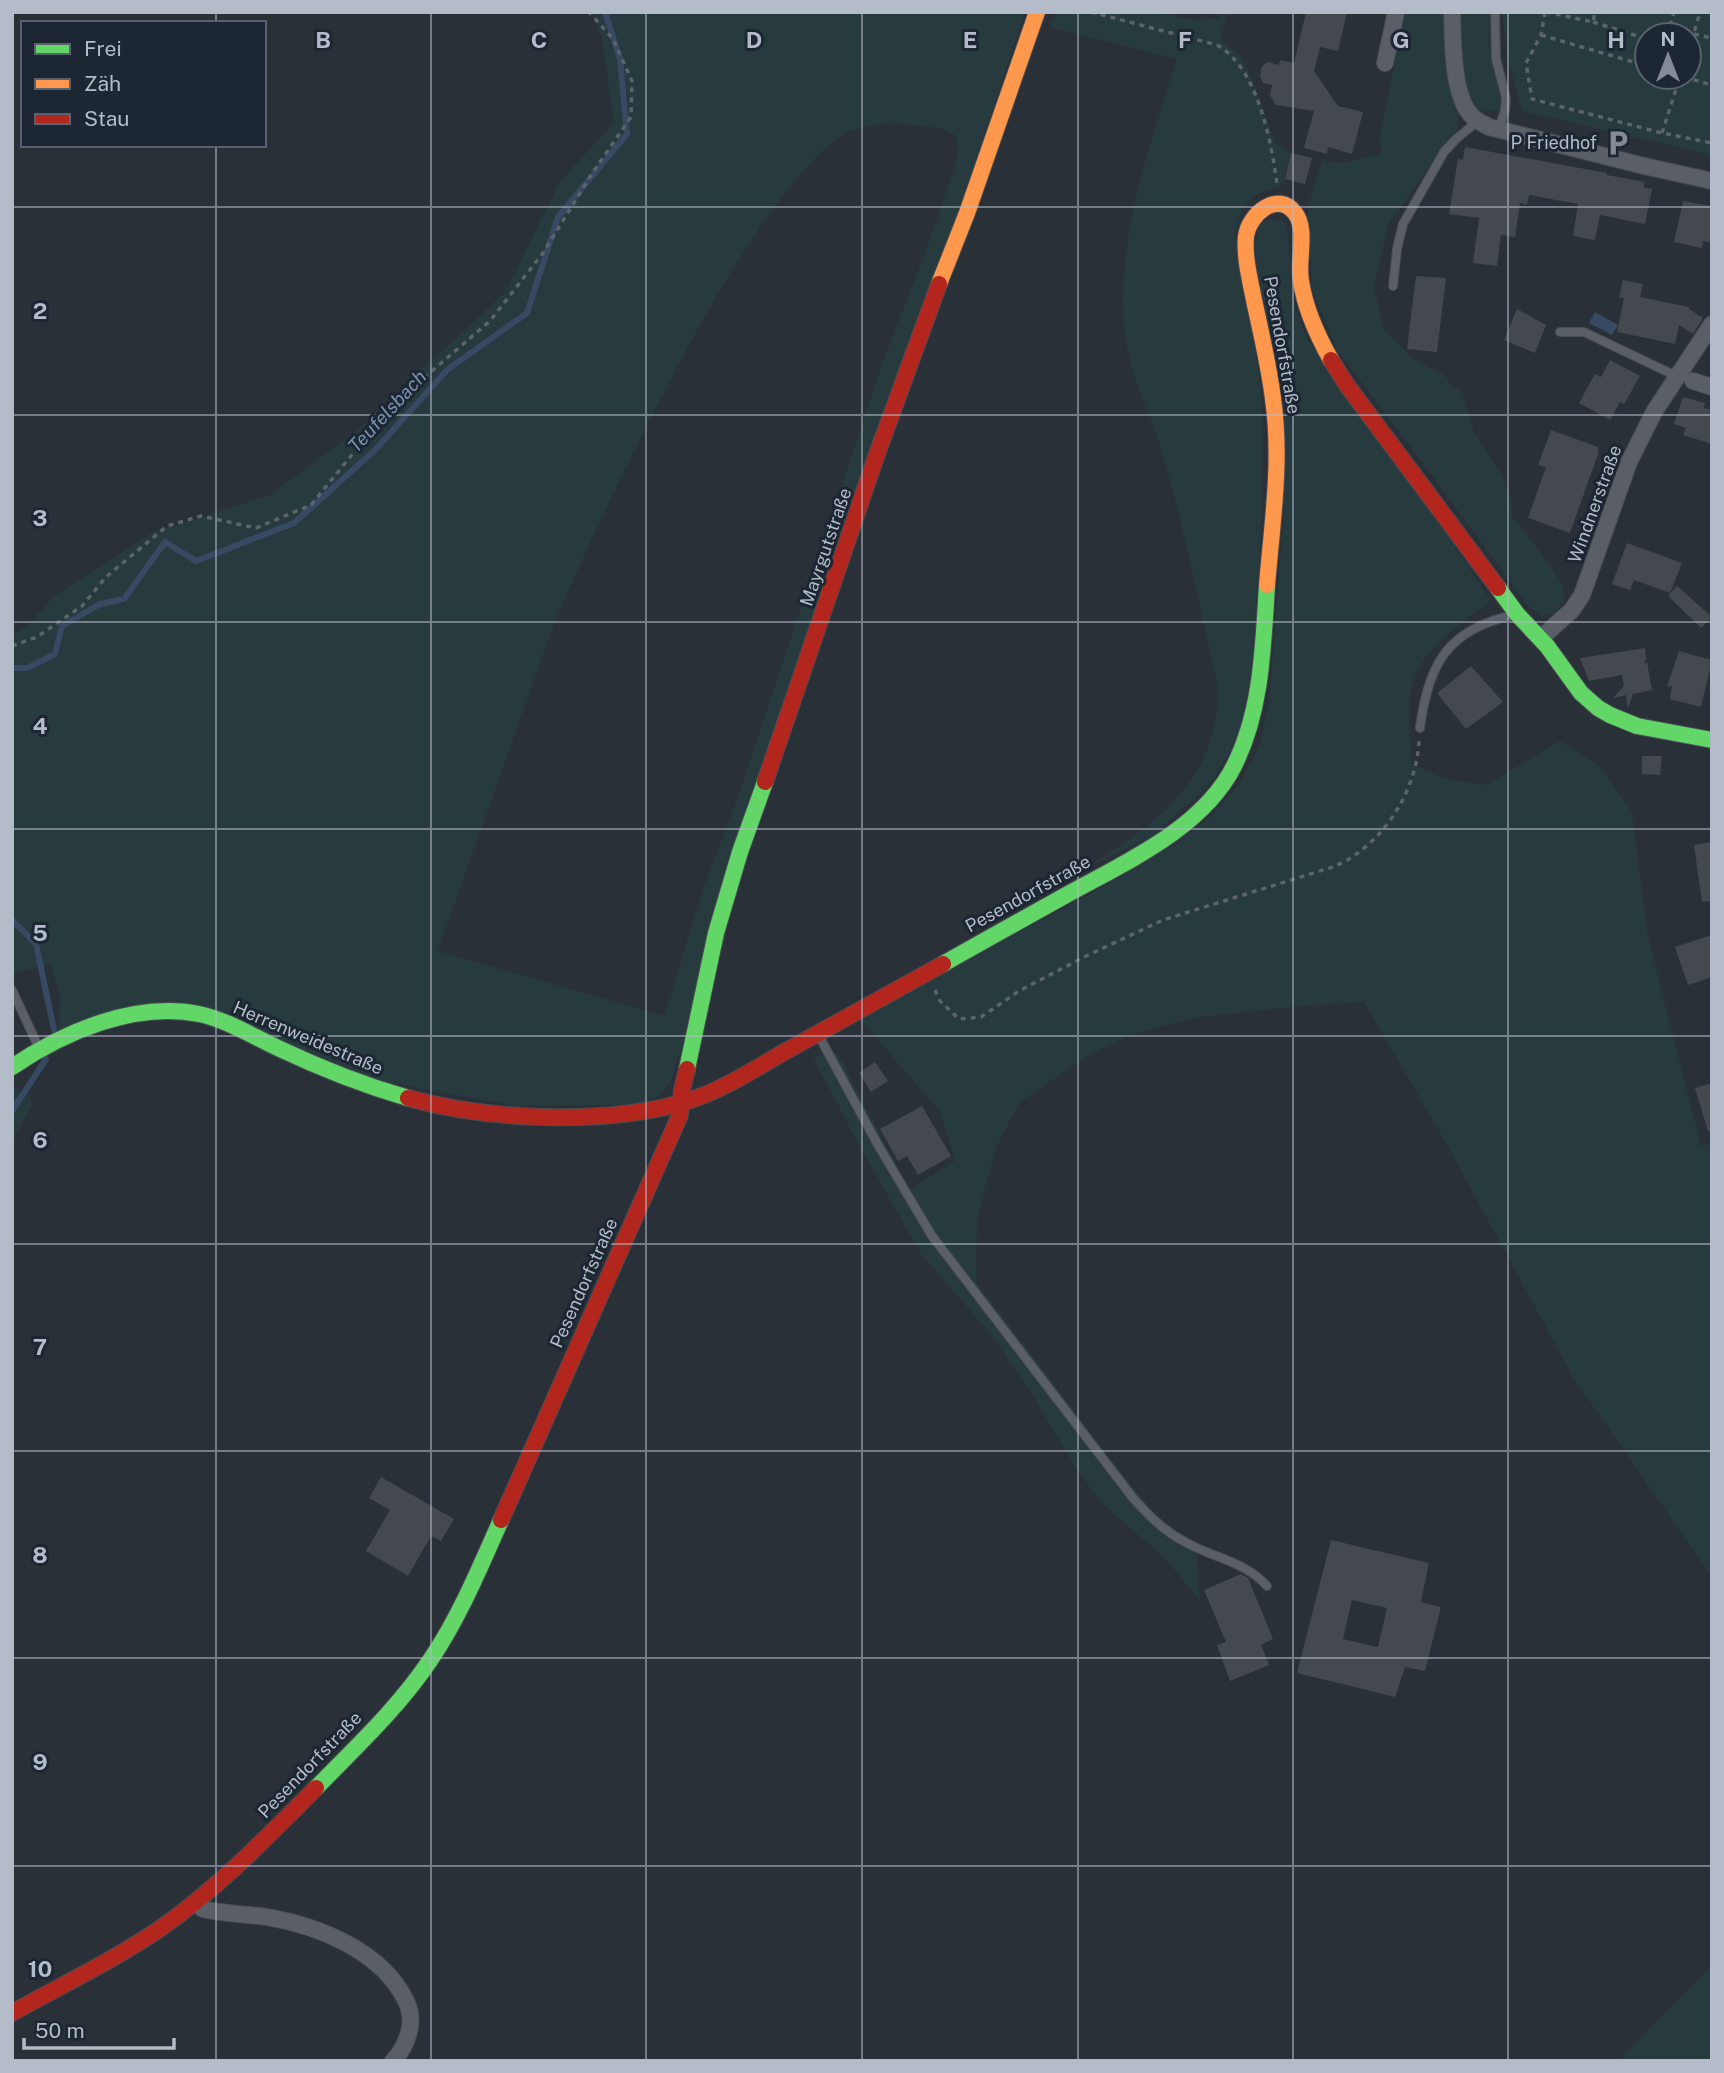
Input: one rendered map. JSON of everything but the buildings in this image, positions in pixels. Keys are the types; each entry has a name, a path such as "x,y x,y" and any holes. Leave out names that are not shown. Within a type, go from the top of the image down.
{"street":[{"name":"Mayrgutstraße","path":"682,1103 683,1083 716,933 740,852 792,708 877,454 971,202 1037,12"},
{"path":"1385,63 1396,12"},
{"path":"1452,12 1459,90 1469,114 1478,121 1499,129 1712,181"},
{"name":"Pesendorfstraße","path":"12,2013 158,1930 195,1902 256,1848 355,1748 422,1672 440,1646 481,1566 676,1126 682,1103 704,1095 817,1034 1151,848 1182,826 1217,793 1232,771 1246,742 1255,713 1261,671 1273,515 1276,428 1246,250 1250,222 1258,210 1280,204 1291,208 1298,216 1299,275 1314,328 1327,353 1346,384 1517,614 1541,638 1587,698 1599,709 1643,727 1712,740"},
{"name":"Windnerstraße","path":"1541,638 1572,610 1582,595 1629,462 1654,412 1712,324"},
{"path":"1693,381 1712,387"},
{"name":"Herrenweidestraße","path":"12,1067 39,1048 116,1020 145,1014 187,1013 222,1022 336,1074 386,1092 437,1103 491,1112 592,1115 635,1112 682,1103"},
{"path":"195,1902 203,1909 266,1917 301,1925 326,1934 368,1958 400,1989 409,2008 408,2037 393,2061"}],"lane":[{"path":"1495,12 1496,59 1506,98 1499,129"},
{"path":"1393,286 1396,248 1416,199 1444,152 1478,121"},
{"path":"1560,332 1584,332 1676,376"},
{"path":"1420,728 1426,690 1432,674 1453,642 1484,624 1517,614"},
{"path":"12,990 39,1048"},
{"path":"817,1034 932,1236 1133,1498 1147,1514 1173,1535 1201,1550 1248,1569 1267,1586"}],"path":[{"path":"12,646 37,637 82,606 106,577 167,526 201,516 256,528 311,505 359,446 425,377 490,321 543,253 631,117 632,81 613,39 589,12"},
{"path":"1091,12 1217,44 1229,51 1248,79 1272,143 1280,204"},
{"path":"1633,35 1546,12 1541,35 1525,64 1532,99 1662,133 1712,143"},
{"path":"1592,22 1595,12"},
{"path":"1541,35 1633,62"},
{"path":"1662,133 1677,91"},
{"path":"927,973 940,1001 959,1018 981,1017 1019,991 1163,920 1336,866 1360,852 1398,810 1411,780 1419,748 1420,728"}],"green space":[{"path":"591,12 1025,12 670,1083 656,1098 632,1105 517,1106 391,1083 340,1066 207,1010 59,1030 60,995 50,964 15,973 12,968 12,636 30,623 54,596 152,533 270,495 359,429 505,292 560,181 614,123 602,39","holes":["894,123 939,128 955,135 958,145 956,163 926,251 884,358 738,797 698,903 665,1016 438,951 564,601 636,447 725,282 780,199 832,143 849,132 874,125"]},
{"path":"1057,12 1151,12 1196,20 1219,18 1227,12 1220,40 1241,56 1276,145 1290,152 1283,185 1256,194 1242,210 1235,233 1259,374 1263,419 1262,524 1251,677 1238,737 1218,772 1201,793 1154,835 1066,878 1095,862 1148,825 1171,804 1191,780 1206,753 1215,723 1218,688 1171,484 1131,365 1125,334 1123,299 1130,229 1146,160 1177,59 1050,27"},
{"path":"1405,12 1490,12 1488,43 1503,111 1462,111 1458,117 1458,132 1452,135 1388,225 1374,288 1384,329 1413,359 1444,374 1454,389 1461,389 1474,432 1502,476 1511,500 1512,516 1562,583 1565,601 1553,614 1542,616 1528,606 1336,349 1313,291 1307,225 1309,202 1322,160 1341,163 1381,154 1380,135"},
{"path":"1502,12 1712,12 1712,155 1522,111 1508,59"},
{"path":"1267,219 1282,221 1287,226 1291,282 1307,341 1316,349 1491,601 1435,646 1419,669 1413,682 1410,701 1412,764 1446,779 1486,785 1560,741 1600,767 1632,812 1648,936 1701,1146 1712,1143 1712,1577 1573,1377 1446,1143 1364,1002 1193,1018 1133,1034 1089,1055 1020,1102 996,1148 978,1215 977,1283 1123,1475 1165,1525 1215,1551 1197,1554 1200,1601 1162,1555 1098,1498 992,1336 921,1254 813,1057 837,1052 909,1189 955,1161 940,1112 860,1019 1175,845 1211,816 1240,783 1260,745 1269,703 1284,508 1255,248 1260,224"},
{"path":"12,1088 30,1095 32,1105 12,1142"},
{"path":"1712,1965 1712,2061 1620,2061 1624,2055"}],"water":[{"path":"1595,312 1618,325 1612,335 1589,323"}],"waterway":[{"name":"Teufelsbach","path":"12,668 28,668 55,654 62,626 100,604 124,599 165,542 196,561 294,523 376,449 447,370 527,313 558,217 627,134 620,59 605,12"},
{"name":"Teufelsbach","path":"12,920 36,944 54,1030"},
{"name":"Teufelsbach","path":"12,1111 46,1059"}],"traffic: fast":[{"path":"943,964 1138,856 1203,808 1234,766 1250,723 1260,678 1267,585"},
{"path":"1498,588 1517,614 1547,646 1581,693 1598,708 1637,726 1712,740"},
{"path":"687,1069 716,933 740,852 765,782"},
{"path":"12,1067 54,1042 101,1022 150,1012 175,1011 220,1020 326,1069 408,1098"},
{"path":"316,1788 362,1742 419,1677 460,1609 501,1520"}],"traffic: slow":[{"path":"939,284 967,213 1037,12"},
{"path":"1267,585 1275,492 1276,422 1248,268 1246,236 1258,213 1273,204 1288,206 1299,220 1302,236 1300,273 1305,302 1331,360"}],"traffic: jam":[{"path":"765,782 877,454 939,284"},
{"path":"1331,360 1498,588"},
{"path":"408,1098 473,1111 544,1117 616,1115 681,1103 735,1080 943,964"},
{"path":"501,1520 680,1115 687,1069"},
{"path":"12,2013 125,1951 182,1913 242,1861 316,1788"}],"place":[{"name":"P Friedhof","path":"1618,143"}]}
